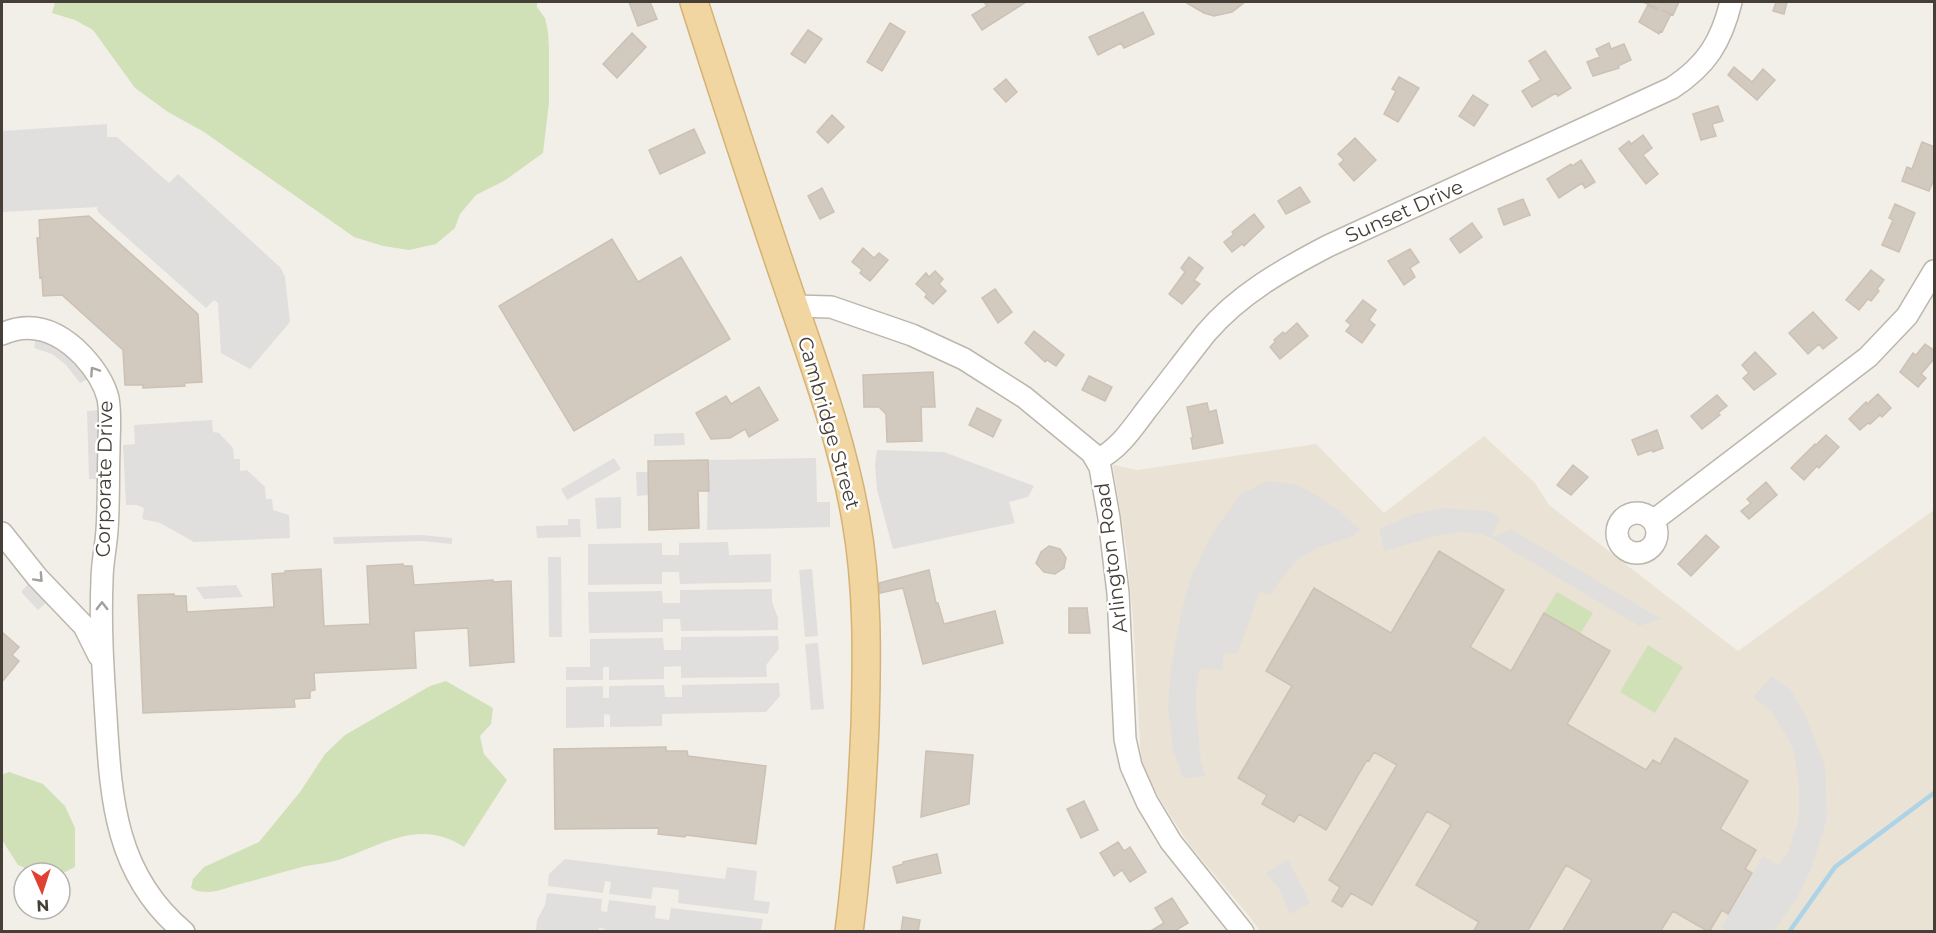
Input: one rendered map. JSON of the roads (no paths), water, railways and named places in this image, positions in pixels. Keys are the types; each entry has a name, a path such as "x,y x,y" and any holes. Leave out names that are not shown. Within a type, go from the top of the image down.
{"main road":[{"name":"Cambridge Street","path":"694,2 831,417 845,466 856,521 865,590 867,642 858,861 849,932"}],"street":[{"name":"Sunset Drive","path":"1097,460 1107,455 1125,438 1214,325 1254,290 1282,271 1328,246 1672,88 1694,73 1711,53 1722,32 1731,2"},
{"path":"1653,521 1868,357 1907,316 1935,271"},
{"name":"Arlington Road","path":"794,306 833,307 912,335 964,359 1024,397 1087,448 1097,460 1105,491 1118,593 1125,739 1131,766 1147,802 1171,842 1243,932"},
{"name":"Corporate Drive","path":"2,334 18,328 30,328 49,331 60,336 75,347 89,362 107,398 109,410 107,531 102,580 102,664 110,780 121,838 138,876 164,913 184,932"},
{"name":"Corporate Drive","path":"2,533 38,577 84,626 95,645 102,664"}],"waterway":[{"path":"1789,932 1835,867 1934,793"}]}
